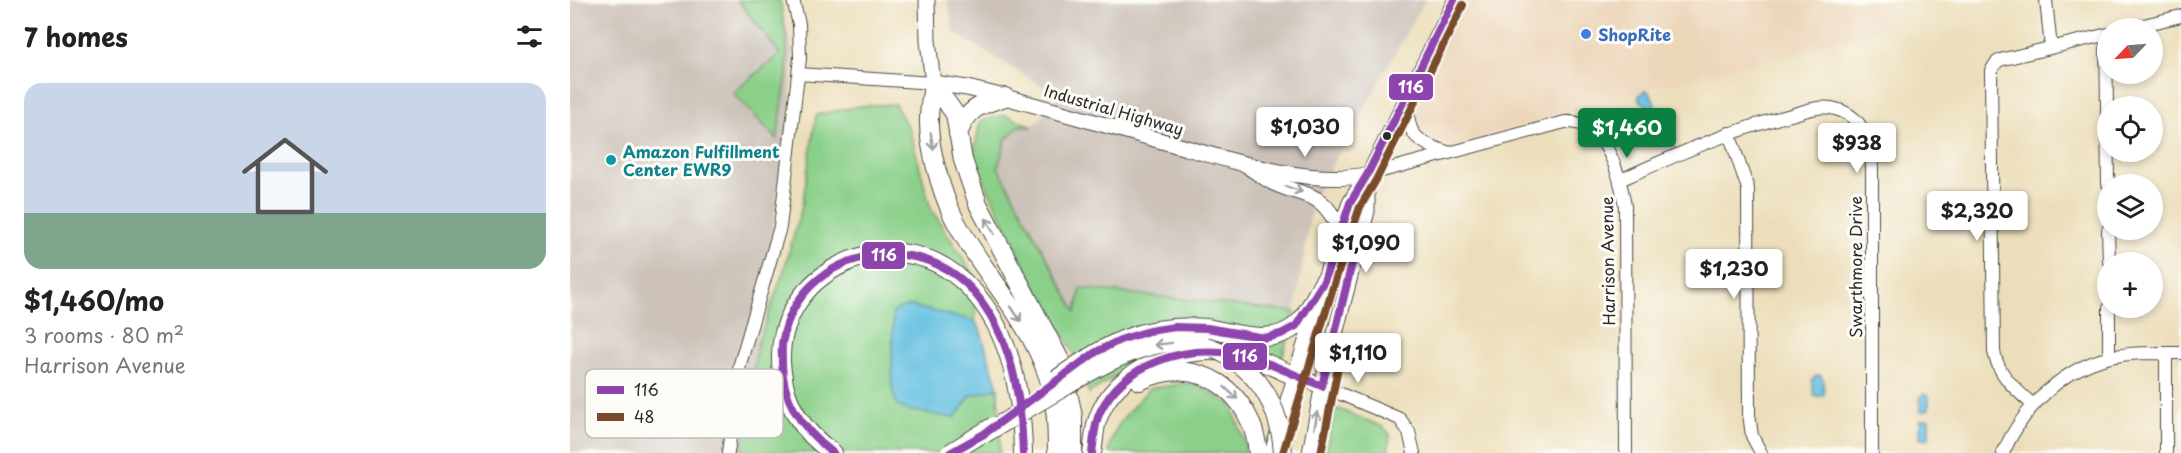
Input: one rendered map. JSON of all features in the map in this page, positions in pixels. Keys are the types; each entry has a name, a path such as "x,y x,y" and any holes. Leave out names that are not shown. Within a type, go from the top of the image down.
{"highway":[{"path":"933,83 955,114 963,160 978,204 1062,364 1073,416 1073,453"},
{"path":"933,83 929,121 940,183 953,216 1039,353 1054,402 1057,453"},
{"path":"958,134 964,121 975,108 1005,97"},
{"path":"782,369 783,337 797,303 813,284 831,269 852,259 874,254 897,253 921,257 941,265 962,280 981,301 1004,344 1016,379 1023,453"},
{"path":"984,434 1108,345 1134,335 1175,327 1207,328 1265,338 1281,334 1296,326 1302,319 1323,281"},
{"path":"950,453 1117,357 1145,347 1185,342 1223,353 1238,362 1254,377 1275,411 1283,453"},
{"path":"1093,452 1096,423 1107,400 1132,375 1151,364 1174,356 1221,352 1247,356 1294,376"},
{"path":"1093,452 1108,413 1123,394 1132,386 1151,376 1183,372 1204,376 1234,394 1253,424 1258,453"},
{"path":"783,376 786,392 796,415 812,436 833,453"}],"main road":[{"path":"927,0 928,41 933,83"},
{"name":"Industrial Highway","path":"933,83 1005,97 1243,163 1318,177 1337,178 1367,174"},
{"path":"1243,163 1275,183 1316,198 1330,212 1340,230"},
{"path":"1272,453 1340,230 1350,203 1367,174"},
{"path":"1310,453 1322,386 1367,211 1367,174"},
{"path":"1294,376 1322,386"}],"street":[{"path":"739,369 780,227 799,74 800,42 793,0"},
{"path":"1367,174 1454,0"},
{"path":"2046,0 2052,48"},
{"path":"2163,20 2181,16"},
{"path":"2033,405 2005,378 1994,352 1991,74 1996,63 2004,59 2097,37"},
{"path":"799,74 933,83"},
{"path":"1415,76 1407,112 1409,124 1415,136 1427,146 1447,152"},
{"path":"2107,84 2108,174"},
{"name":"Swarthmore Drive","path":"1620,180 1729,133 1780,117 1831,108 1846,114 1862,128 1868,139 1872,167 1872,453"},
{"name":"Harrison Avenue","path":"1367,174 1550,125 1575,121 1595,132 1620,180 1625,206 1626,453"},
{"path":"1729,133 1748,189 1749,414 1752,436 1761,453"},
{"path":"2109,318 2109,357"},
{"path":"2166,353 2166,453"},
{"path":"2003,453 2033,405 2071,374 2109,357 2130,354 2181,353"},
{"path":"1322,386 1400,419 1409,432 1414,453"},
{"path":"728,453 730,438"}],"shaded area":[{"path":"570,0 779,0 793,50 790,106 754,369 585,369 585,438 744,438 742,453 570,453"},
{"path":"947,0 1425,0 1313,199 1295,312 1081,288 1077,313 998,167 1006,139 1019,126 1033,127 1058,96 954,32"},
{"path":"1455,0 1892,0 1890,26 1611,100 1447,152 1409,124 1415,76"}],"green space":[{"path":"738,0 780,0 787,42 787,75 777,139 733,93 780,54"},
{"path":"895,104 910,131 931,209 978,281 975,321 910,306 970,396 998,388 1000,453 742,453 744,438 783,438 783,369 754,369 757,345 784,270 802,206 816,115 860,106"},
{"path":"1005,115 1033,127 1019,126 1006,139 998,167 1076,312 1081,288 1295,312 1282,358 1250,348 1156,351 1089,393 1072,350 1038,293 973,158 980,121"},
{"path":"1191,383 1231,404 1246,446 1246,453 1109,453 1110,443 1118,426 1150,388"},
{"path":"1336,408 1383,427 1390,434 1388,453 1325,453"}],"water":[{"path":"1645,91 1648,91 1654,100 1655,108 1652,111 1647,110 1646,105 1638,99"},
{"path":"910,306 975,321 980,329 998,388 970,396 955,418 907,410 897,405 892,388 893,313 900,308"},
{"path":"1820,375 1823,379 1824,394 1814,396 1812,380"},
{"path":"1923,394 1929,396 1929,409 1923,412 1920,410 1920,397"},
{"path":"1929,419 1929,438 1920,439 1920,420"}],"transit line":[{"name":"116","path":"950,453 984,434 1096,352 1120,340 1149,331 1175,327 1207,328 1265,338 1281,334 1296,326 1324,281 1350,203 1367,175 1454,0"},
{"name":"48","path":"1283,453 1334,284 1360,207 1376,180 1463,5"},
{"name":"116","path":"783,369 783,339 794,309 812,285 835,268 863,258 892,254 921,259 949,271 973,291 997,327 1017,389 1023,453"},
{"name":"116","path":"1092,453 1098,417 1111,395 1124,381 1140,370 1176,355 1216,352 1246,356 1322,386 1352,263"},
{"name":"48","path":"1321,453 1342,348"},
{"name":"116","path":"783,375 785,389 803,424 833,453"}],"place":[{"name":"ShopRite","path":"1586,34"},
{"name":"Amazon Fulfillment Center EWR9","path":"611,160"}]}
